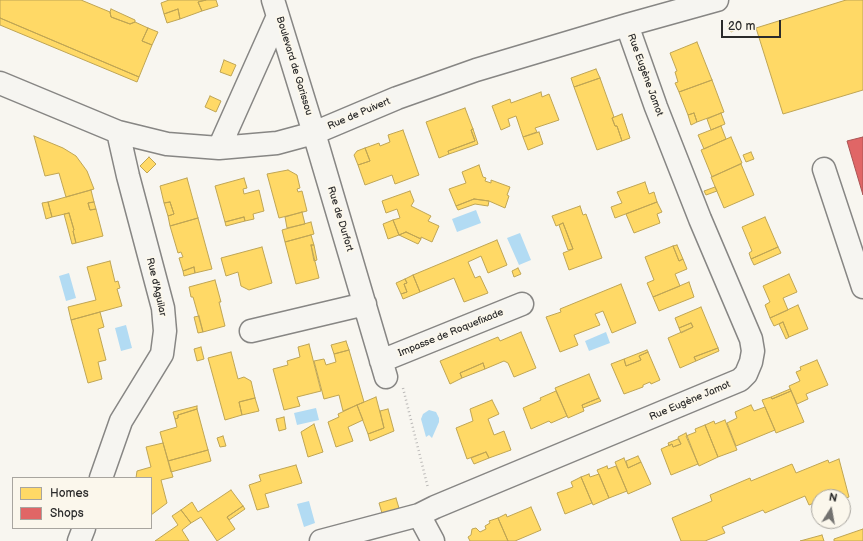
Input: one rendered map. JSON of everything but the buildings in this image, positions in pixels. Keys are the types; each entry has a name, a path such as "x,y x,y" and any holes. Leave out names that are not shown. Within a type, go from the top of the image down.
{"street":[{"name":"Rue de Puivert","path":"0,83 118,132 167,144 218,148 277,143 314,133 397,98 476,70 627,25 718,0"},
{"name":"Boulevard de Garissou","path":"276,8 314,133"},
{"path":"218,148 276,8"},
{"name":"Rue Eugène Jamot","path":"321,541 427,511 740,380 746,374 751,362 751,339 700,219 656,107 627,25"},
{"name":"Rue d'Aguilar","path":"101,477 121,421 162,354 165,331 163,308 128,176 118,132"},
{"name":"Rue de Durfort","path":"314,133 384,369"},
{"path":"824,169 863,287"},
{"path":"251,331 365,304"},
{"name":"Impasse de Roquefixade","path":"384,369 522,304"},
{"path":"427,511 433,541"},
{"path":"80,541 84,529"}],"path":[{"path":"384,369 402,383 431,496 427,511"}],"water":[{"path":"476,210 481,223 457,232 452,219"},
{"path":"520,233 531,260 519,265 507,238"},
{"path":"69,273 76,298 66,301 59,276"},
{"path":"126,325 132,348 121,351 115,328"},
{"path":"606,332 610,343 589,351 585,341"},
{"path":"316,408 319,420 297,425 294,413"},
{"path":"429,410 436,412 439,418 439,422 432,438 429,435 426,437 421,419 423,414"},
{"path":"309,501 315,523 304,527 297,504"}]}
